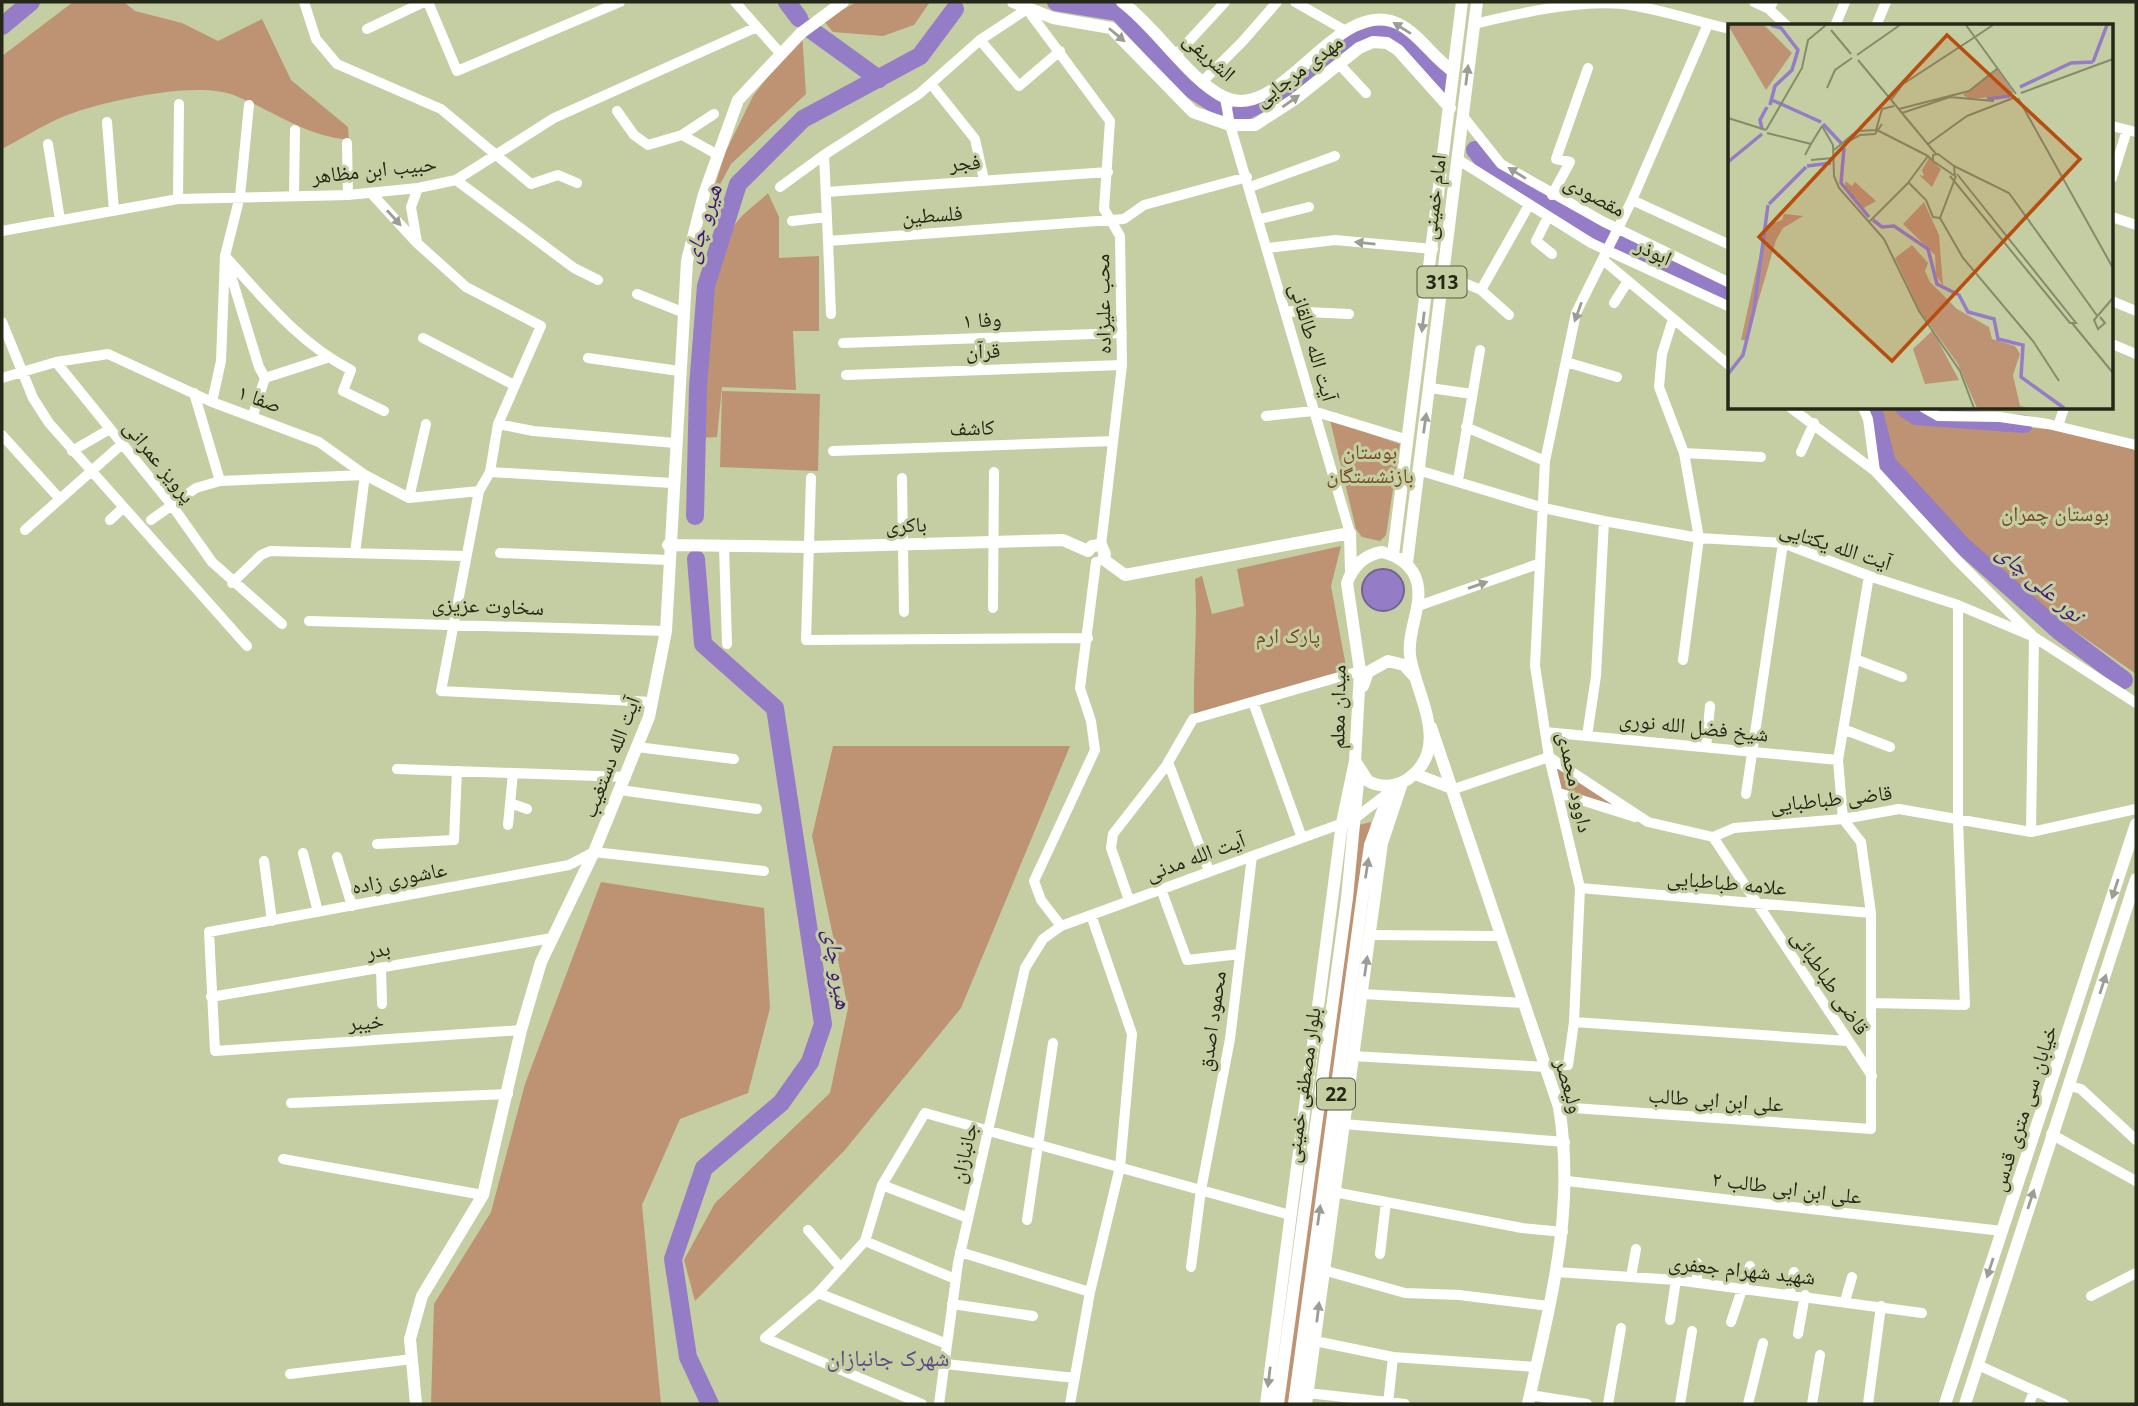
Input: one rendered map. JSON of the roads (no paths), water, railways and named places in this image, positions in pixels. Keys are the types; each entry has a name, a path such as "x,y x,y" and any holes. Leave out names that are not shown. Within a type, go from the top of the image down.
{"main road":[{"name":"مهدی مرجایی","path":"1013,2 1053,18 1111,28 1194,112 1230,125 1255,125 1359,48 1373,42 1387,43 1398,50 1450,108"},
{"name":"الشریفی","path":"1122,2 1203,82 1225,98 1246,100 1267,93 1346,31 1373,20 1391,21 1405,27 1453,71"},
{"name":"امام خمینی","path":"1393,555 1462,2"},
{"name":"امام خمینی","path":"1407,563 1477,2"},
{"name":"آیت الله دستغیب","path":"415,1404 410,1339 422,1296 483,1195 521,1030 541,962 594,852 638,747 652,702 666,631 668,545 687,261 719,155 738,100 800,33 838,3"},
{"path":"1100,555 1125,575 1350,533"},
{"name":"آیت الله طالقانی","path":"1350,533 1351,572"},
{"name":"باکری","path":"668,545 810,547 994,539 1063,540 1088,551 1091,546 1100,555"},
{"path":"1351,572 1368,555 1382,552 1407,563 1415,577 1418,606 1409,639 1416,679 1431,727 1423,759 1415,774 1388,789"},
{"name":"میدان معلم","path":"1351,572 1347,583 1360,671 1358,766 1368,781 1388,789"},
{"path":"1360,699 1368,672 1388,661 1404,665 1416,679"},
{"name":"ولیعصر","path":"1431,727 1559,1107 1565,1142 1567,1181 1563,1232 1529,1399"},
{"path":"1266,1404 1290,1215 1358,766"},
{"path":"1415,774 1454,789"},
{"path":"1307,1398 1382,843 1402,783"},
{"name":"بلوار مصطفی خمینی","path":"1294,1404 1368,859 1388,789"},
{"name":"بلوار مصطفی خمینی","path":"1278,1404 1347,898 1348,821"},
{"name":"خیابان سی متری قدس","path":"1945,1404 2136,824"},
{"name":"خیابان سی متری قدس","path":"1965,1404 2136,879"},
{"path":"2067,1036 2084,1042"}],"street":[{"path":"303,2 316,39 337,64 441,109 531,184 558,175 577,183"},
{"path":"367,29 426,2 457,71 620,2"},
{"path":"735,2 780,53"},
{"path":"1177,54 1225,2"},
{"path":"1203,82 1277,2"},
{"path":"1295,2 1346,31"},
{"path":"1754,2 1771,6 1785,24"},
{"path":"1836,24 1845,2"},
{"path":"1877,24 1886,2"},
{"path":"1474,24 1533,11 1600,3 1624,4 1728,29"},
{"path":"780,187 930,84 980,40 1027,9"},
{"name":"محب علیزاده","path":"1027,9 1110,121 1104,209 1119,236 1122,365 1100,555 1080,688 1091,721 1095,750 1034,881 1041,900 1060,926"},
{"name":"داوود محمدی","path":"1546,1067 1567,1065 1574,1022 1580,888 1549,757 1535,666 1545,461 1576,313 1632,200 1708,24"},
{"name":"حبیب ابن مظاهر","path":"2,231 178,199 348,195 418,188 456,180 494,153 554,118 757,27"},
{"path":"980,40 1018,86 1060,51"},
{"path":"1339,64 1366,93"},
{"path":"1552,195 1570,162 1556,159 1588,68"},
{"path":"930,84 975,139 984,180"},
{"name":"آیت الله طالقانی","path":"1225,98 1230,125 1260,219 1350,533"},
{"path":"178,199 179,104"},
{"path":"212,402 221,362 225,256 240,196 249,105"},
{"path":"617,111 634,135 648,145 664,143 682,135 714,114"},
{"name":"مقصودی","path":"1462,115 1502,164 1552,195 1728,282"},
{"path":"107,122 114,211"},
{"path":"2114,127 2131,131 2114,173"},
{"path":"294,196 295,130"},
{"path":"682,135 719,155"},
{"path":"347,143 348,195"},
{"path":"48,144 60,220"},
{"path":"824,155 831,314"},
{"path":"1249,182 1335,156"},
{"name":"ابوذر","path":"1457,159 1605,255 1728,306"},
{"name":"فجر","path":"826,192 1108,172"},
{"path":"456,180 574,268 598,280"},
{"name":"فلسطین","path":"828,241 1124,219 1144,205 1249,182"},
{"path":"417,243 411,207 418,188"},
{"path":"371,193 417,243 466,287 541,326 498,424 490,472 479,491 440,691 652,702"},
{"path":"1632,200 1728,244"},
{"path":"1481,290 1529,205"},
{"path":"1260,219 1309,207"},
{"path":"792,222 827,217"},
{"path":"1548,217 1536,240 1552,254"},
{"path":"2114,218 2136,225"},
{"path":"1268,248 1335,240 1433,249"},
{"path":"1605,255 1628,281 1728,364"},
{"path":"225,256 276,313 327,358 351,370 343,391 384,411"},
{"path":"225,256 259,367 265,378 253,415"},
{"path":"1443,274 1481,290 1509,314"},
{"path":"1614,303 1628,281"},
{"path":"637,294 682,312"},
{"path":"2114,302 2136,311"},
{"path":"1286,311 1349,314"},
{"path":"1673,319 1662,354 1659,387 1684,453 1699,538 1683,660"},
{"path":"2,322 33,398 72,451 247,646"},
{"name":"وفا ۱","path":"843,343 1122,333"},
{"path":"423,338 514,385"},
{"path":"980,338 980,369"},
{"path":"2114,345 2136,354"},
{"path":"1458,480 1480,350"},
{"name":"صفا ۱","path":"2,378 56,362 108,354 212,402 253,415 319,442 365,475 409,498"},
{"path":"265,378 327,358"},
{"path":"588,358 679,371"},
{"name":"پرویز عمرانی","path":"56,362 171,504 212,562 232,583 282,624"},
{"path":"1566,362 1617,377"},
{"name":"قرآن","path":"846,375 1122,365"},
{"path":"1430,388 1472,394"},
{"path":"194,393 220,481"},
{"path":"1794,410 1875,471 1959,562 2034,637 2031,832"},
{"path":"1864,410 1868,419 1875,471"},
{"path":"1928,410 1938,416 2002,412 2136,445"},
{"path":"2058,426 2063,410"},
{"path":"1266,416 1313,411 1408,440"},
{"path":"1801,452 1814,423"},
{"path":"426,424 409,498 479,491"},
{"path":"498,424 533,431 675,443"},
{"path":"1466,427 1545,461"},
{"path":"72,451 110,429"},
{"path":"2,436 59,498"},
{"name":"کاشف","path":"833,451 1113,441"},
{"path":"25,530 122,444"},
{"path":"1684,453 1761,457"},
{"name":"آیت الله یکتایی","path":"1418,470 1544,508 1604,521 1699,538 1783,543 1869,576 1958,605 2034,637 2136,703"},
{"path":"490,472 672,483"},
{"path":"993,608 994,472"},
{"path":"151,520 196,488 220,481 365,475 355,553"},
{"path":"811,478 806,640 1088,638"},
{"path":"902,478 904,611"},
{"path":"110,520 123,508"},
{"path":"1587,736 1596,676 1604,521"},
{"path":"1746,794 1783,543"},
{"path":"724,546 727,644"},
{"path":"232,583 265,552 465,556"},
{"path":"500,553 668,560"},
{"path":"1418,606 1538,564"},
{"path":"1869,576 1838,760 1843,819 1861,842 1871,913 1872,1077"},
{"path":"1871,1003 1965,1005 1958,821 1958,605"},
{"name":"سخاوت عزیزی","path":"309,621 666,631"},
{"path":"1855,659 1902,677"},
{"path":"1129,901 1111,848 1113,834 1168,762 1193,719 1360,671"},
{"path":"1253,702 1302,838"},
{"path":"1706,747 1710,706"},
{"path":"1843,729 1890,747"},
{"name":"شیخ فضل الله نوری","path":"1546,732 1838,760"},
{"path":"638,747 734,759"},
{"path":"1454,789 1549,757"},
{"name":"قاضی طباطبایی","path":"1549,757 1648,822 1713,837 1734,828 1843,819 1899,808 1958,821 2031,832 2136,809"},
{"path":"1168,762 1209,872"},
{"path":"397,769 625,777"},
{"path":"377,844 454,840 457,771"},
{"path":"508,825 513,773"},
{"name":"آیت‌ الله مدنی","path":"1060,926 1348,821 1388,789"},
{"path":"620,790 757,809"},
{"path":"1559,793 1648,822"},
{"path":"510,803 527,809"},
{"name":"قاضی طباطبائی","path":"1713,837 1872,1077"},
{"path":"594,852 764,871"},
{"name":"عاشوری زاده","path":"211,997 209,932 569,864 594,852"},
{"path":"303,853 318,912"},
{"name":"محمود اصدق","path":"1191,1267 1202,1190 1230,1039 1252,856"},
{"path":"337,857 352,906"},
{"path":"264,861 272,921"},
{"name":"علامه طباطبایی","path":"1580,888 1871,913"},
{"path":"1161,889 1187,960 1240,954"},
{"path":"1070,1404 1090,1292 1120,1167 1132,1034 1091,915"},
{"name":"جانبازان","path":"940,1404 960,1252 1025,968 1043,939 1060,926"},
{"path":"1370,935 1502,936"},
{"name":"بدر","path":"211,997 552,938"},
{"path":"381,968 382,1004"},
{"path":"1362,994 1524,1003"},
{"name":"خیبر","path":"211,997 215,1051 521,1030"},
{"path":"1574,1022 1847,1041"},
{"path":"1027,1220 1053,1043"},
{"path":"1352,1056 1546,1067"},
{"name":"علی ابن ابی طالب","path":"1559,1107 1871,1129 1872,1077"},
{"path":"2070,1086 2081,1089 2136,1140"},
{"path":"291,1103 508,1094"},
{"path":"922,1404 765,1338 818,1293 865,1241 882,1185 925,1112 1290,1215"},
{"path":"1343,1124 1565,1142"},
{"path":"2051,1134 2136,1181"},
{"path":"283,1159 483,1195"},
{"name":"علی ابن ابی طالب ۲","path":"1567,1181 2002,1231"},
{"path":"882,1185 968,1218"},
{"path":"1334,1192 1522,1228 1563,1232"},
{"path":"1380,1254 1386,1202"},
{"path":"808,1230 841,1268"},
{"path":"865,1241 956,1279"},
{"path":"1631,1277 1636,1249"},
{"path":"960,1252 1090,1292"},
{"path":"1697,1263 1697,1283"},
{"path":"1731,1322 1749,1266"},
{"path":"1323,1270 1405,1293 1459,1295 1549,1306"},
{"name":"شهید شهرام جعفری","path":"1556,1272 1676,1280 1805,1295 1922,1313"},
{"path":"1790,1293 1794,1272"},
{"path":"2091,1296 2136,1273"},
{"path":"1845,1301 1852,1277"},
{"path":"1670,1320 1676,1280"},
{"path":"818,1293 947,1344"},
{"path":"1798,1334 1805,1295"},
{"path":"952,1304 1033,1316"},
{"path":"1868,1404 1881,1306"},
{"path":"1608,1404 1621,1328"},
{"path":"1679,1404 1692,1331"},
{"path":"1315,1341 1393,1357 1536,1367"},
{"path":"1748,1404 1763,1343"},
{"path":"1812,1404 1821,1355"},
{"path":"1388,1402 1393,1357"},
{"path":"290,1374 412,1359"},
{"path":"945,1364 1075,1378"},
{"path":"1978,1365 2064,1404"},
{"path":"2029,1404 2034,1391"},
{"path":"1307,1398 1405,1404"},
{"path":"1529,1399 1587,1404"}],"waterway":[{"path":"2,26 31,2"},
{"path":"787,2 799,18"},
{"path":"1056,2 1118,12 1189,88 1219,107"},
{"name":"هیرو چای","path":"695,516 698,387 706,286 738,184 803,119 920,56 955,9"},
{"path":"807,27 879,79"},
{"path":"1239,114 1311,80 1347,44 1383,32 1408,43 1443,84"},
{"path":"1475,150 1491,170 1607,236"},
{"name":"نور علی چای","path":"1621,243 1728,293"},
{"name":"نور علی چای","path":"1874,410 1887,463 1963,546 2059,631 2124,680"},
{"path":"1907,410 1916,416 2024,424"},
{"name":"هیرو چای","path":"696,559 703,644 775,708 823,1024 810,1062 781,1103 704,1168 673,1259 688,1357 710,1404"}],"district":[{"name":"شهرک جانبازان","path":"888,1357"}],"park label":[{"name":"بوستان بازنشستگان","path":"1370,463"},
{"name":"بوستان چمران","path":"2055,513"},
{"name":"پارک ارم","path":"1288,635"}]}
